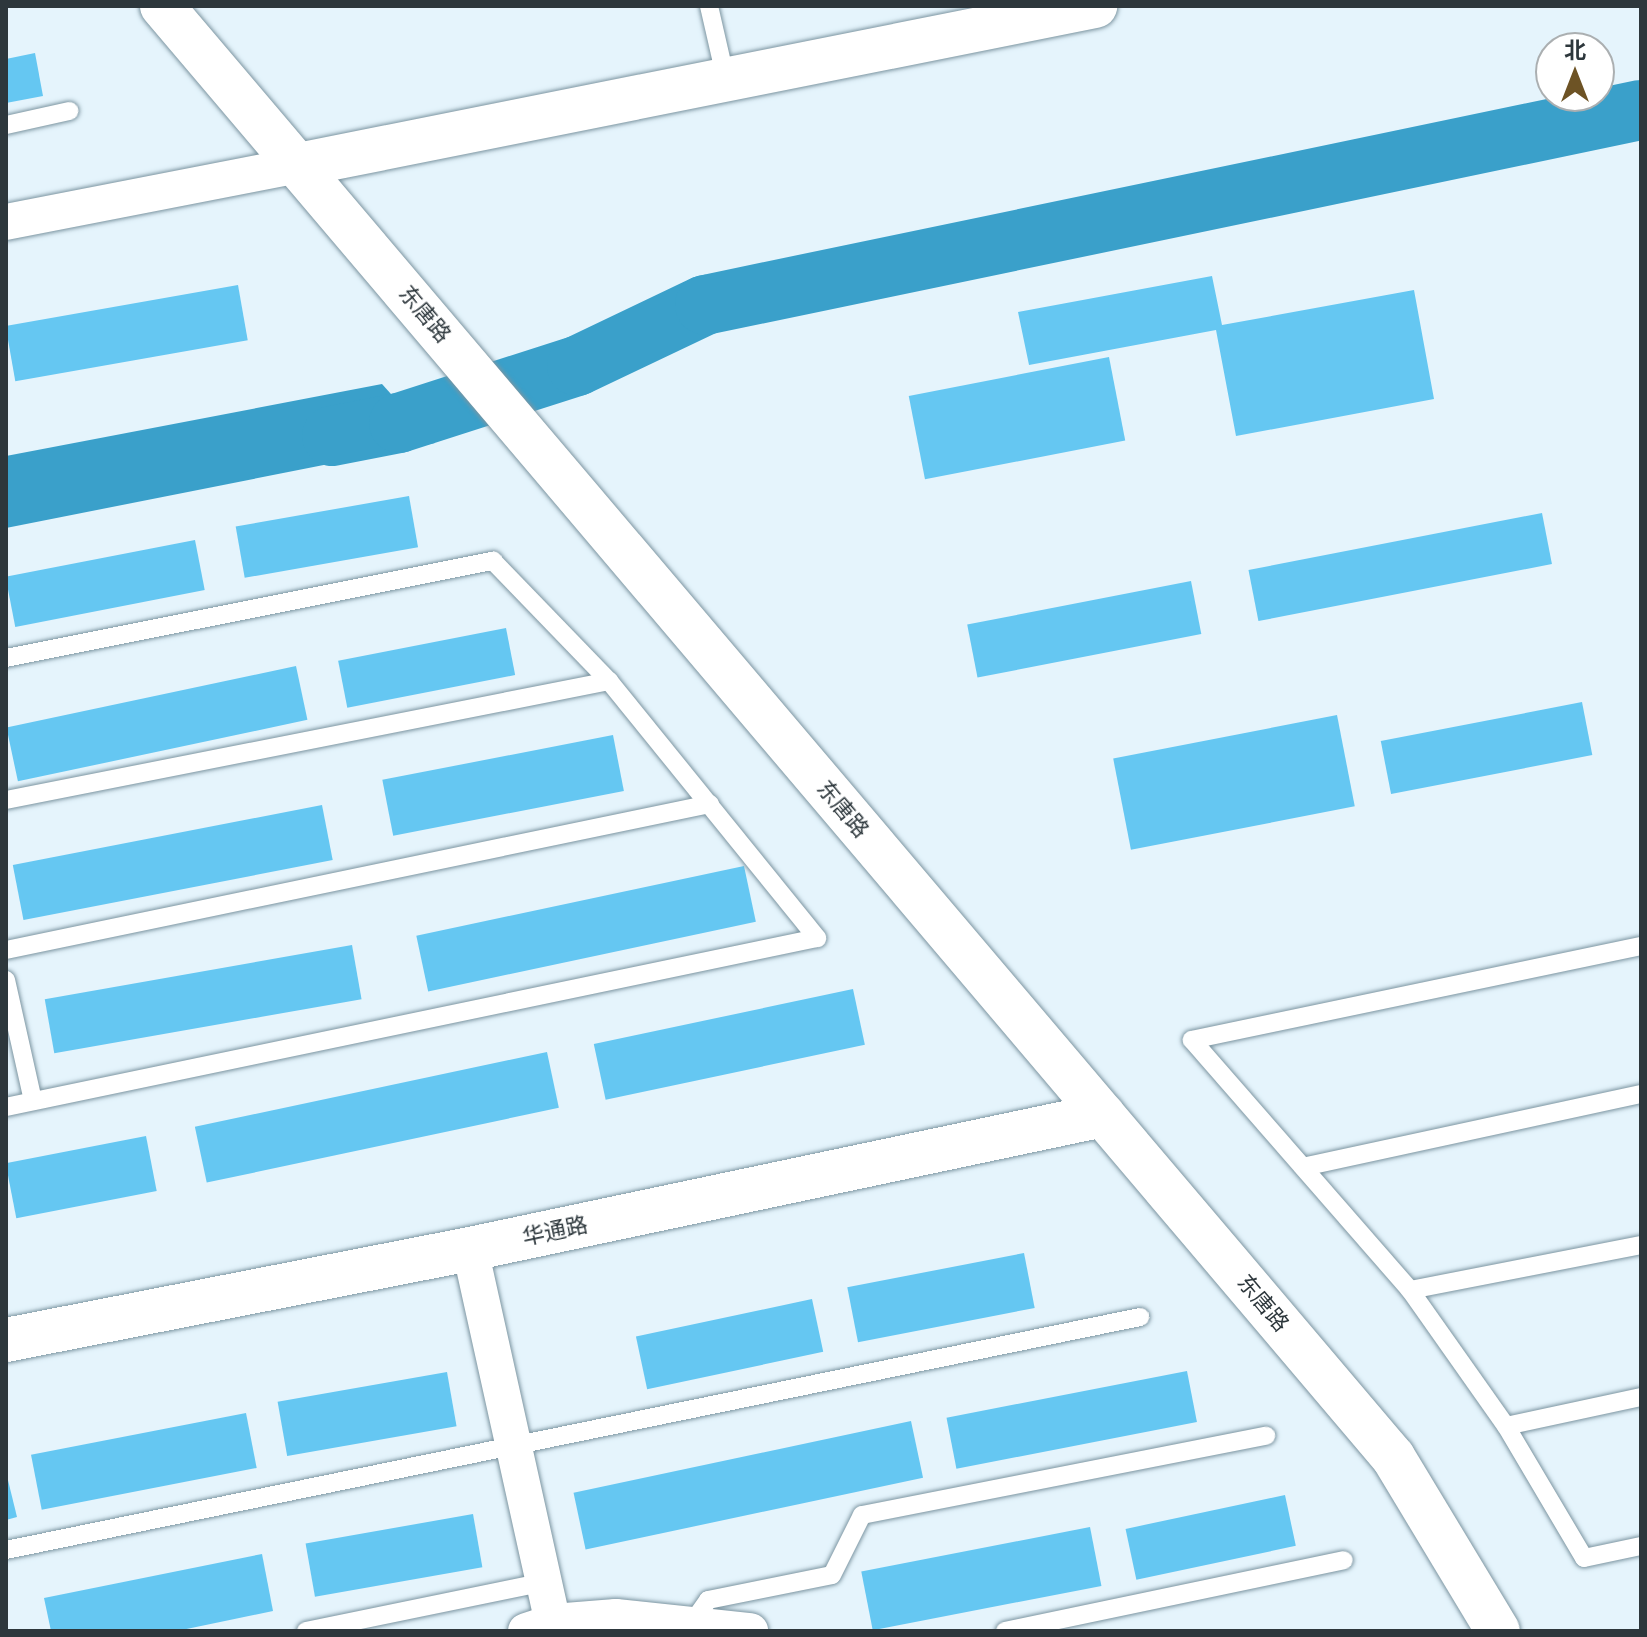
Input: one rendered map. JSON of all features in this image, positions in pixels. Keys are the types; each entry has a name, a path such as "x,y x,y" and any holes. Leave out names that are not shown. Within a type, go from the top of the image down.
{"street":[{"name":"东唐路","path":"162,6 1393,1457 1498,1631"},
{"path":"6,222 1095,6"},
{"name":"华通路","path":"6,1340 470,1249 1103,1115"},
{"path":"470,1249 544,1582 540,1626 616,1617 750,1631"}],"lane":[{"path":"709,6 726,80"},
{"path":"6,125 69,111"},
{"path":"6,658 493,561 609,681 817,938 6,1107"},
{"path":"6,800 609,681"},
{"path":"6,950 710,804"},
{"path":"1641,946 1192,1040 1410,1290 1506,1426 1584,1558 1641,1546"},
{"path":"6,980 33,1101"},
{"path":"1303,1167 1641,1094"},
{"path":"1410,1290 1641,1245"},
{"path":"6,1550 1140,1317"},
{"path":"1506,1426 1641,1397"},
{"path":"692,1623 708,1600 832,1575 862,1515 1266,1436"},
{"path":"1005,1631 1344,1560"},
{"path":"306,1631 544,1582"}],"water":[{"path":"382,384 435,443 6,528 6,456"}],"building":[{"path":"35,53 43,96 6,103 6,59"},
{"path":"1212,276 1222,325 1414,290 1434,399 1236,436 1216,330 1029,365 1018,312"},
{"path":"238,285 248,340 15,381 6,326"},
{"path":"1109,357 1125,440 925,479 909,396"},
{"path":"409,496 418,547 245,578 236,527"},
{"path":"1542,513 1552,564 1258,621 1248,570"},
{"path":"195,540 205,590 15,627 6,577"},
{"path":"1191,581 1201,634 977,678 967,625"},
{"path":"506,628 515,675 347,708 338,661"},
{"path":"296,666 307,720 18,781 6,728"},
{"path":"1582,702 1592,755 1391,794 1381,741"},
{"path":"1337,715 1355,806 1131,850 1113,759"},
{"path":"613,735 624,791 393,836 382,780"},
{"path":"322,805 333,860 23,920 13,865"},
{"path":"744,866 756,922 428,991 416,936"},
{"path":"352,945 362,999 54,1053 45,999"},
{"path":"853,989 865,1045 606,1100 594,1044"},
{"path":"547,1052 559,1108 207,1183 195,1127"},
{"path":"146,1136 157,1191 16,1218 6,1163"},
{"path":"1024,1253 1035,1308 858,1342 847,1287"},
{"path":"812,1299 823,1352 647,1389 636,1336"},
{"path":"1187,1371 1197,1422 956,1469 947,1418"},
{"path":"447,1372 457,1426 287,1456 278,1402"},
{"path":"246,1413 257,1468 42,1510 31,1455"},
{"path":"911,1421 923,1478 586,1549 574,1493"},
{"path":"6,1472 17,1517 6,1520"},
{"path":"1285,1495 1296,1546 1136,1580 1126,1529"},
{"path":"473,1514 482,1567 315,1597 306,1544"},
{"path":"1090,1527 1101,1586 873,1630 861,1571"},
{"path":"262,1554 273,1611 177,1631 51,1631 44,1598"}],"waterway":[{"path":"332,436 399,423 577,366 705,305 1641,110"}]}
